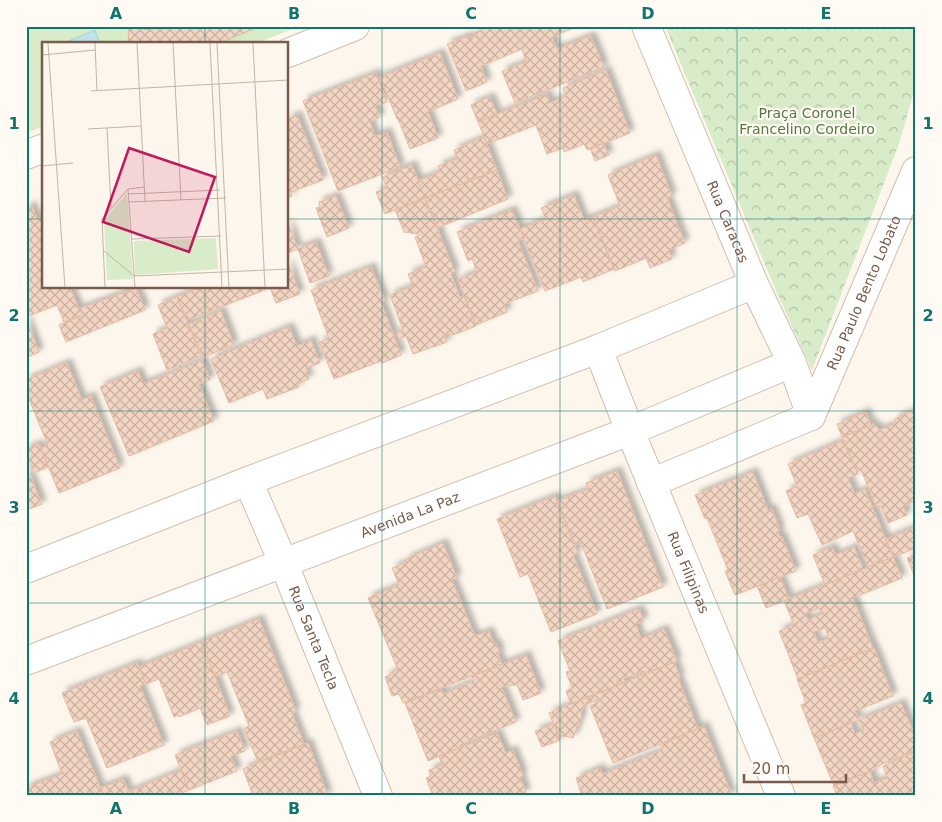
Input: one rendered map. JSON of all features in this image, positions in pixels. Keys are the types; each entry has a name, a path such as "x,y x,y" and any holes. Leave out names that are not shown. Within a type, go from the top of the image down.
{"street":[{"path":"289,53 356,26"},
{"name":"Rua Caracas","path":"646,26 754,284 792,363 811,416"},
{"path":"26,155 42,149"},
{"name":"Rua Paulo Bento Lobato","path":"811,416 916,171"},
{"path":"26,569 248,481 598,349 754,284"},
{"name":"Rua Filipinas","path":"598,349 651,483 781,796"},
{"name":"Avenida La Paz","path":"26,661 630,431 792,363"},
{"path":"651,483 811,416"},
{"name":"Rua Santa Tecla","path":"248,481 378,796"}],"green space":[{"path":"26,26 300,26 260,42 42,42 42,127 26,133"},
{"name":"Praça Coronel Francelino Cordeiro","path":"665,26 916,26 916,85 899,144 812,370 777,293"}],"water":[{"path":"95,30 99,42 66,42"}],"building":[{"path":"150,26 260,26 222,42 128,42 129,27 149,30"},
{"path":"490,26 578,26 552,37 557,49 591,36 604,67 515,103 502,71 526,62 522,49 481,66 487,82 466,91 447,44 469,36 469,38 476,36 474,33"},
{"path":"440,53 458,99 428,112 438,138 410,149 380,77"},
{"path":"606,70 630,133 587,150 584,144 564,152 563,148 547,154 536,125 487,144 478,122 547,94 550,103 566,96 563,88"},
{"path":"376,73 387,102 375,106 380,117 370,122 375,136 387,132 400,167 338,191 303,101"},
{"path":"490,97 497,114 478,122 471,105"},
{"path":"297,115 323,180 291,192 292,196 289,198 289,119"},
{"path":"484,137 497,170 425,198 418,181 440,172 438,166 457,159 454,150"},
{"path":"603,143 609,155 595,161 590,148"},
{"path":"656,155 672,196 667,198 685,243 669,250 672,259 650,268 646,258 615,271 593,217 620,206 608,175"},
{"path":"412,165 425,198 385,214 376,192 387,188 382,177"},
{"path":"497,170 508,199 437,228 425,198"},
{"path":"574,195 584,220 593,217 614,269 583,282 581,277 545,291 520,229 546,219 541,208"},
{"path":"336,196 349,228 327,237 316,208 320,207 319,202"},
{"path":"425,198 455,272 451,274 460,297 464,296 476,326 453,335 444,334 447,342 413,354 406,336 399,339 396,333 403,330 390,295 413,286 408,274 426,267 415,237 418,236 417,234 404,232 395,210"},
{"path":"32,206 37,219 42,217 42,289 70,289 79,309 136,289 145,310 66,342 59,325 81,315 64,322 57,305 26,317 26,208"},
{"path":"512,210 524,238 518,241 538,291 504,304 507,312 476,325 458,280 477,272 472,259 468,261 457,232"},
{"path":"289,226 298,249 289,253"},
{"path":"316,242 329,276 310,283 298,249"},
{"path":"289,266 300,294 276,303 270,289 289,289"},
{"path":"371,267 385,301 381,302 401,355 334,379 319,342 329,339 311,290"},
{"path":"198,289 267,289 187,320 177,297"},
{"path":"177,297 201,356 167,370 153,334 167,328 158,305"},
{"path":"221,311 234,345 203,357 189,324"},
{"path":"26,318 39,352 26,358"},
{"path":"289,327 297,346 311,340 320,363 306,368 309,379 297,383 299,387 267,399 263,389 229,403 211,359"},
{"path":"203,360 210,380 199,384 214,421 129,456 100,387 138,371 143,384"},
{"path":"67,363 82,400 91,396 120,468 59,493 41,448 48,445 26,392 26,380"},
{"path":"913,411 916,413 916,487 914,488 916,491 916,501 903,506 907,515 888,523 881,506 876,507 861,470 857,472 842,437 873,424 880,430 894,424 896,418"},
{"path":"866,412 871,425 842,437 837,424"},
{"path":"844,440 858,474 848,478 855,494 865,489 893,557 868,567 853,531 822,545 808,514 797,518 786,491 797,486 788,464"},
{"path":"39,444 48,467 34,473 26,449"},
{"path":"26,466 42,504 26,510"},
{"path":"617,471 663,587 607,609 581,543 575,544 557,501 589,489 586,483"},
{"path":"753,472 768,510 772,509 780,530 778,531 780,537 782,537 796,571 735,595 725,571 728,570 707,518 705,519 695,495"},
{"path":"555,496 578,553 573,555 597,614 551,632 528,574 520,577 497,519"},
{"path":"916,527 916,548 893,557 886,539"},
{"path":"443,543 457,578 452,580 475,636 489,631 500,653 498,654 502,664 403,703 399,694 392,696 385,677 398,670 368,598 399,585 392,568 407,562 406,559"},
{"path":"832,547 836,555 854,547 863,569 825,585 813,555"},
{"path":"916,554 916,580 907,558"},
{"path":"893,557 902,578 853,598 873,648 798,679 779,631 794,625 784,601","holes":["819,608 822,614 808,620 805,614","825,628 829,638 818,643 814,632"]},
{"path":"780,577 789,599 766,608 757,586"},
{"path":"639,609 644,621 636,624 641,639 664,629 677,661 645,674 644,671 624,679 626,682 571,704 566,691 572,688 566,672 570,671 558,641"},
{"path":"259,619 296,711 292,713 304,744 258,762 244,729 249,726 227,672 215,677 201,642"},
{"path":"202,642 230,716 207,725 200,708 179,717 178,715 174,717 159,679 146,684 139,667"},
{"path":"874,648 893,696 855,711 859,720 814,738 801,705 806,703 797,679"},
{"path":"526,655 541,693 523,700 517,685 501,686 516,722 460,745 460,748 428,761 405,703 441,689 443,694 474,681 472,676"},
{"path":"674,662 680,677 678,678 698,729 613,763 590,706 600,701 599,699 584,705 582,717 573,738 558,735 549,713"},
{"path":"137,663 146,683 140,686 164,745 107,768 86,718 74,722 62,693"},
{"path":"901,703 916,738 916,750 834,786 814,738 851,723 855,734 864,730 859,720"},
{"path":"554,724 560,740 542,747 535,731"},
{"path":"704,726 732,796 637,796 635,792 625,796 604,796 604,794 599,796 582,796 576,778 600,768 602,774 663,750 661,744"},
{"path":"77,731 103,794 99,796 26,796 26,788 62,774 50,742"},
{"path":"237,731 245,751 231,756 237,771 189,790 175,755"},
{"path":"497,733 506,753 513,750 523,776 520,777 526,792 518,796 433,796 426,778 431,776 429,770 442,765 439,756"},
{"path":"308,743 328,796 253,796 243,769"},
{"path":"913,753 916,759 916,796 837,796 833,786 870,771 874,783 887,778 883,766"},
{"path":"181,770 189,790 175,796 103,796 101,788 123,779 129,792"}]}
